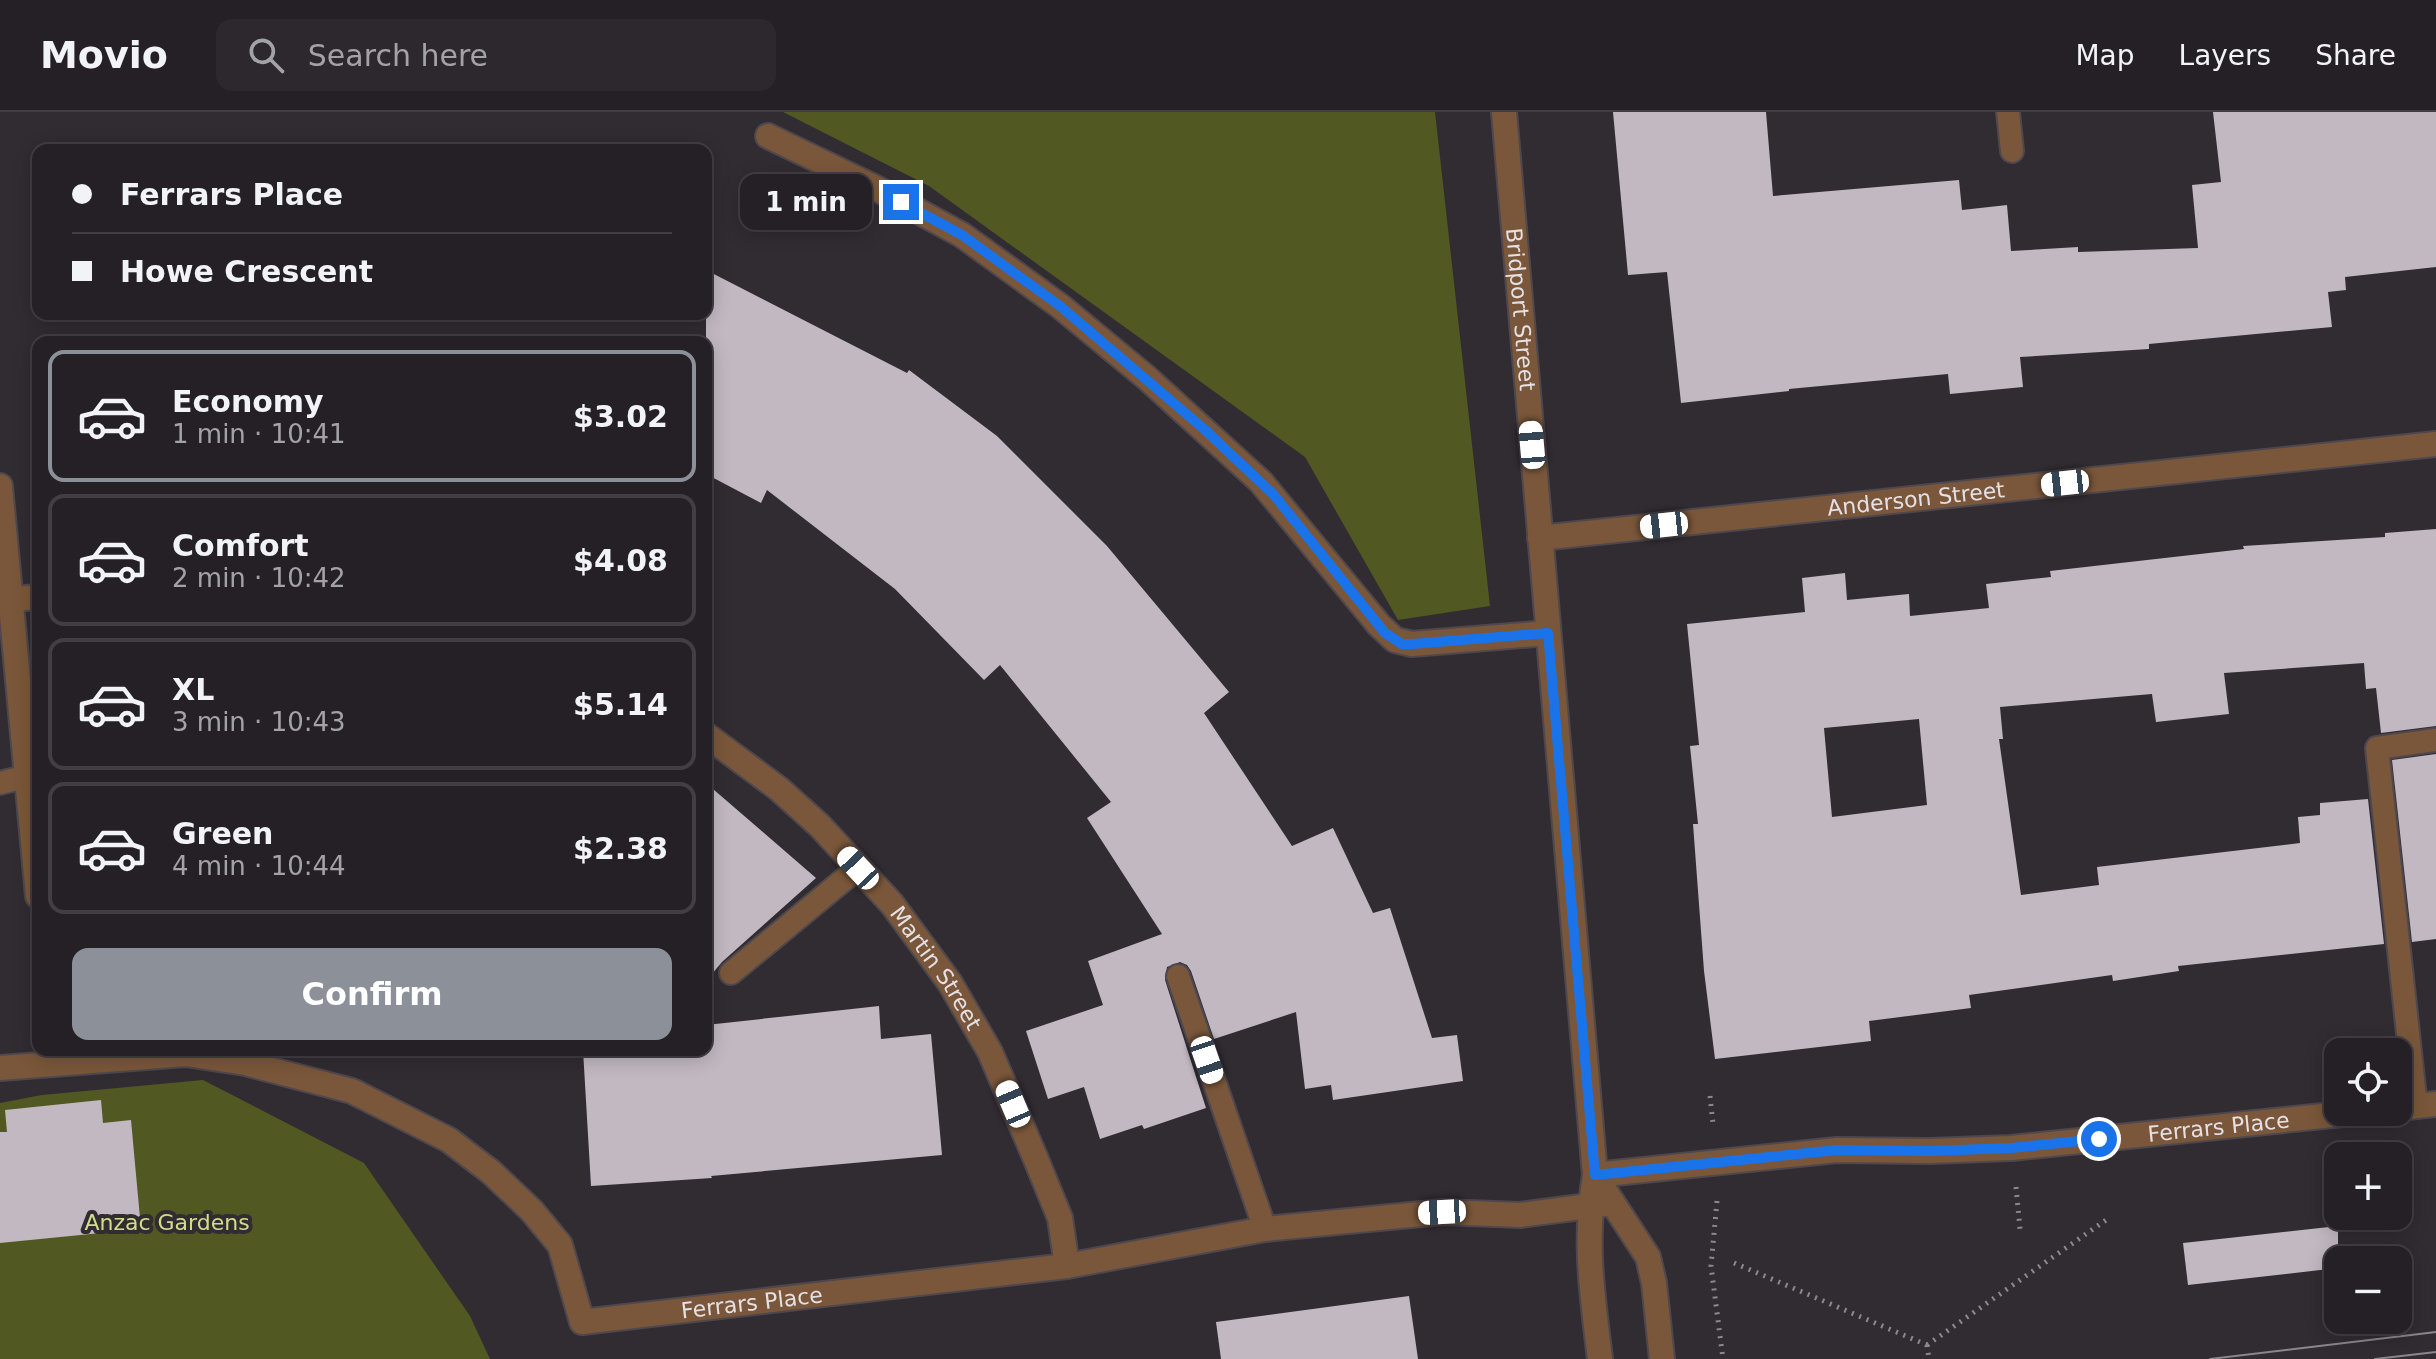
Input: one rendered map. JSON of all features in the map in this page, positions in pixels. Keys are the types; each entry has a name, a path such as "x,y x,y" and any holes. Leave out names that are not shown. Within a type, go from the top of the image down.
{"street":[{"name":"Bridport Street","path":"1504,112 1595,1175 1601,1204 1588,1258 1600,1359"},
{"path":"768,136 874,187 962,235 1060,306 1147,378 1261,482 1385,633 1395,640 1412,644 1548,633"},
{"name":"Anderson Street","path":"1540,538 2436,444"},
{"path":"0,486 5,600 32,824"},
{"path":"5,600 32,598"},
{"name":"Martin Street","path":"712,739 779,789 858,868 892,904 950,983 990,1052 1060,1218 1067,1266"},
{"name":"Ferrars Place","path":"0,1068 51,1056"},
{"name":"Ferrars Place","path":"199,1056 245,1063 352,1091 449,1140 491,1172 532,1211 560,1245 582,1322 1067,1266 1265,1229 1426,1212 1520,1215 1601,1204"},
{"name":"Ferrars Place","path":"1595,1175 1837,1150 2011,1148 2324,1116"},
{"path":"1601,1204 1648,1257 1654,1283 1662,1359"}],"lane":[{"path":"2008,112 2012,151"},
{"path":"2417,1106 2377,748 2436,740"},
{"path":"0,783 28,776"},
{"path":"731,973 858,868"},
{"path":"1178,976 1265,1229"}],"path":[{"path":"1710,1096 1719,1183 1711,1266 1723,1359"},
{"path":"1927,1345 2106,1220"},
{"path":"1734,1263 1927,1345"},
{"path":"1927,1345 1929,1359"}],"green space":[{"path":"783,112 1435,112 1490,606 1398,620 1305,457 929,186"},
{"name":"Anzac Gardens","path":"203,1080 364,1163 470,1316 490,1359 0,1359 0,1103 42,1095"}],"building":[{"path":"1613,112 1766,112 1773,196 1959,180 1962,210 2007,205 2011,251 2078,247 2078,252 2198,248 2192,185 2221,182 2213,112 2436,112 2436,267 2345,277 2346,290 2328,292 2332,327 2149,344 2149,349 2020,357 2023,387 1950,394 1948,374 1681,403 1667,272 1628,275"},
{"path":"712,273 907,373 909,370 997,436 1107,546 1229,692 1204,713 1292,846 1333,828 1373,913 1390,908 1432,1038 1457,1035 1463,1081 1333,1100 1331,1085 1305,1089 1296,1012 1214,1039 1191,971 1180,962 1167,967 1165,980 1206,1108 1144,1129 1142,1125 1100,1139 1084,1087 1048,1099 1026,1031 1103,1005 1088,961 1162,934 1087,818 1111,802 1000,665 984,680 895,589 767,490 761,503 712,477 712,336 706,336 706,320 712,320"},
{"path":"2436,529 2436,726 2381,733 2376,688 2366,689 2364,663 2224,673 2229,714 2156,722 2152,694 2000,707 2003,739 1999,739 2021,895 2099,885 2097,867 2300,843 2298,817 2320,815 2320,803 2368,799 2384,944 2178,966 2179,971 2113,981 2112,975 1969,995 1971,1008 1869,1021 1871,1041 1715,1059 1704,971 1693,824 1698,824 1690,746 1699,745 1687,624 1805,612 1802,578 1845,573 1847,600 1909,594 1910,616 1989,608 1986,584 2051,577 2050,571 2244,549 2243,546 2385,537 2385,533","holes":["1919,719 1927,805 1832,817 1824,728"]},
{"path":"2436,754 2436,939 2412,942 2392,760"},
{"path":"712,788 816,878 712,974"},
{"path":"879,1006 881,1039 931,1034 942,1155 712,1178 591,1186 583,1056 712,1056 712,1024"},
{"path":"101,1100 103,1123 131,1120 141,1229 0,1243 0,1132 7,1132 5,1110"},
{"path":"2324,1228 2324,1230 2338,1230 2338,1246 2324,1246 2324,1270 2188,1285 2183,1243"},
{"path":"1409,1296 1418,1359 1221,1359 1216,1322"}],"tram line":[{"path":"2210,1359 2436,1332"},
{"path":"2375,1359 2436,1352"}],"route":[{"path":"901,202 962,235 1060,306 1147,378 1273,494 1385,633 1395,640 1412,644 1548,633 1595,1175 1837,1150 1900,1152 2011,1148 2099,1139"}]}
